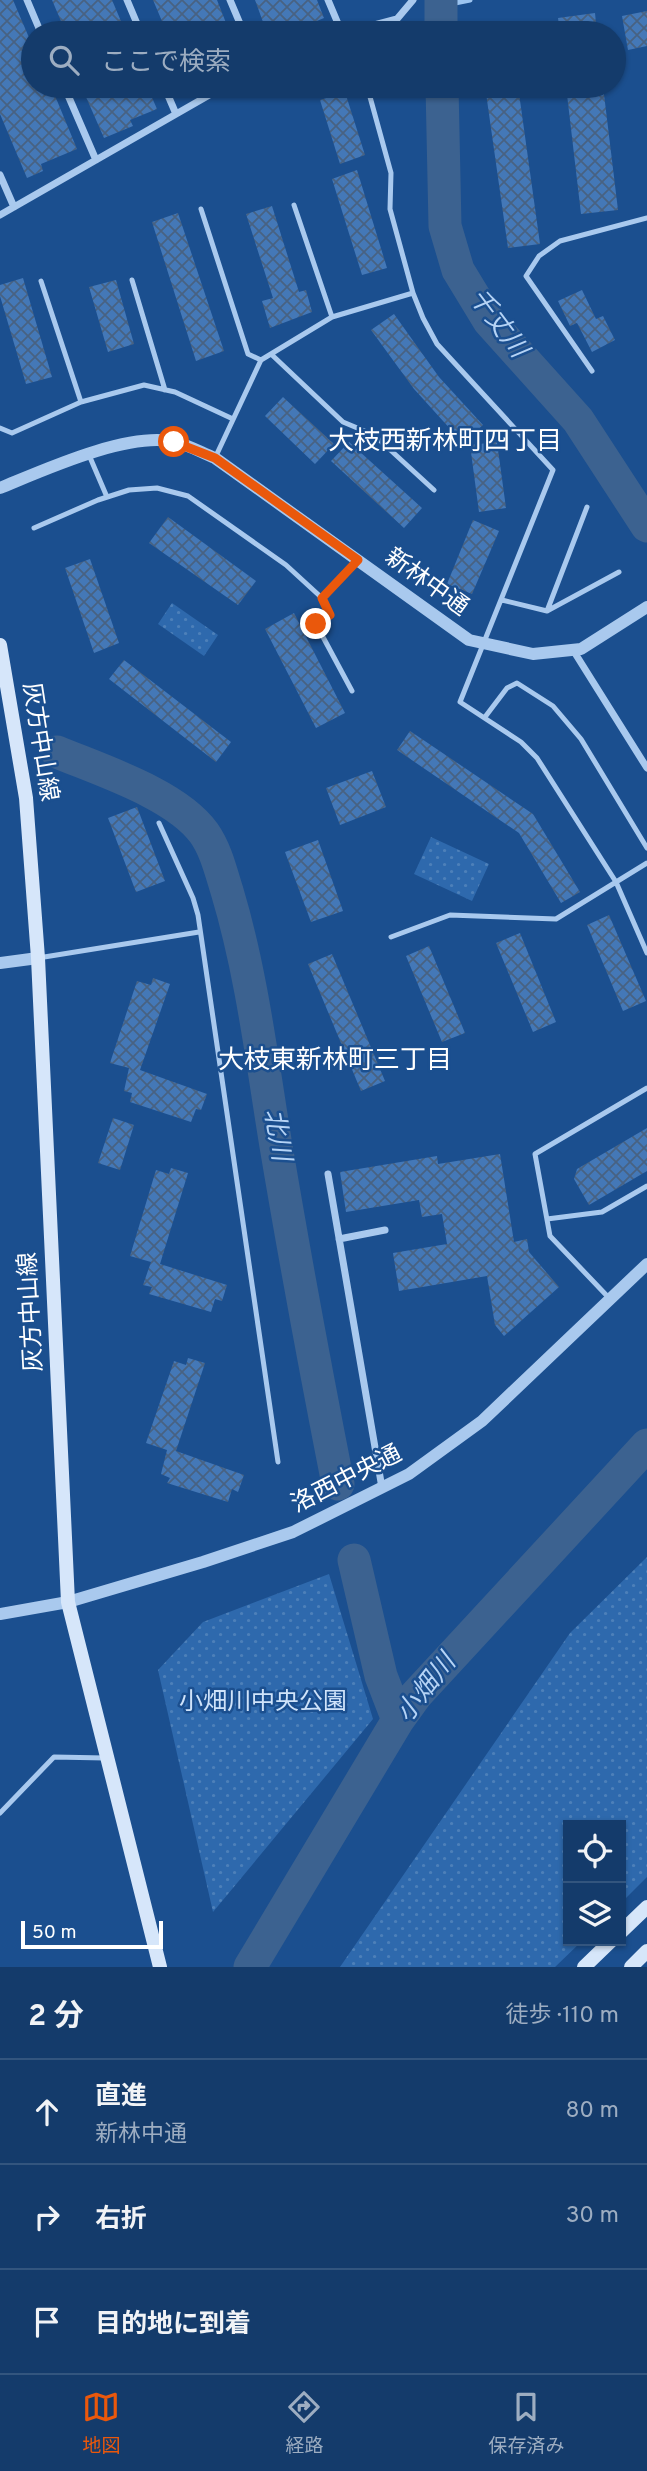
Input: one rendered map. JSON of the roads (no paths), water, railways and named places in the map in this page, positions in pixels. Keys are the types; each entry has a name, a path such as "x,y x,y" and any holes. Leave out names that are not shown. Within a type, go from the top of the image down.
{"main road":[{"name":"灰方中山線","path":"0,645 26,798 38,958 68,1602 160,1967"},
{"path":"626,1927 647,1907"},
{"path":"584,1967 606,1946"},
{"path":"631,1967 647,1951"}],"street":[{"path":"26,0 36,21"},
{"path":"127,0 136,21"},
{"path":"230,0 239,21"},
{"path":"328,0 338,21"},
{"path":"389,21 397,19 413,0"},
{"path":"69,98 96,160"},
{"path":"169,98 176,114"},
{"path":"0,215 204,98"},
{"path":"0,175 13,206"},
{"name":"新林中通","path":"0,488 130,441 174,442 215,458 469,640 533,654 581,649 647,607"},
{"path":"573,650 647,768"},
{"path":"0,963 38,958"},
{"path":"328,1174 382,1488"},
{"path":"339,1239 385,1230"},
{"name":"洛西中央通","path":"0,1614 68,1602 293,1532 410,1474 482,1421 647,1264"}],"lane":[{"path":"371,98 391,173 390,209 413,293 437,344 554,470 460,702 521,742 537,758 616,882 647,953"},
{"path":"294,205 332,317"},
{"path":"201,209 248,355 261,360"},
{"path":"592,371 526,276 539,256 560,241 647,218"},
{"path":"132,280 165,390"},
{"path":"41,281 81,402"},
{"path":"215,458 261,360 332,317 413,293"},
{"path":"271,354 343,422 374,435 434,490"},
{"path":"0,428 12,433 81,402 144,385 174,391 233,419"},
{"path":"89,455 107,497"},
{"path":"34,528 130,490 157,488 188,496 286,565 322,598 330,615 316,624 352,691"},
{"path":"547,611 587,507"},
{"path":"322,598 358,560"},
{"path":"502,600 547,611 619,572"},
{"path":"485,717 507,688 517,683 553,706 581,739 647,848"},
{"path":"159,823 198,915 278,1462"},
{"path":"391,937 450,915 556,919 647,863"},
{"path":"38,958 199,932"},
{"path":"610,1299 550,1237 535,1154 647,1088"},
{"path":"547,1219 602,1212 647,1186"},
{"path":"0,1812 54,1757 108,1758"}],"waterway":[{"name":"千丈川","path":"441,0 441,21"},
{"path":"440,6 470,0"},
{"name":"千丈川","path":"442,98 445,226 458,270 489,321 578,420 647,526"},
{"name":"北川","path":"57,752 115,775 175,806 204,833 215,854 236,922 250,986 291,1231 338,1484"},
{"name":"小畑川","path":"250,1967 398,1720 416,1695 647,1445"},
{"name":"北川","path":"354,1560 381,1676 398,1720"}],"district":[{"name":"大枝西新林町四丁目","path":"445,442"},
{"name":"大枝東新林町三丁目","path":"335,1061"}],"park label":[{"name":"小畑川中央公園","path":"263,1703"}]}
